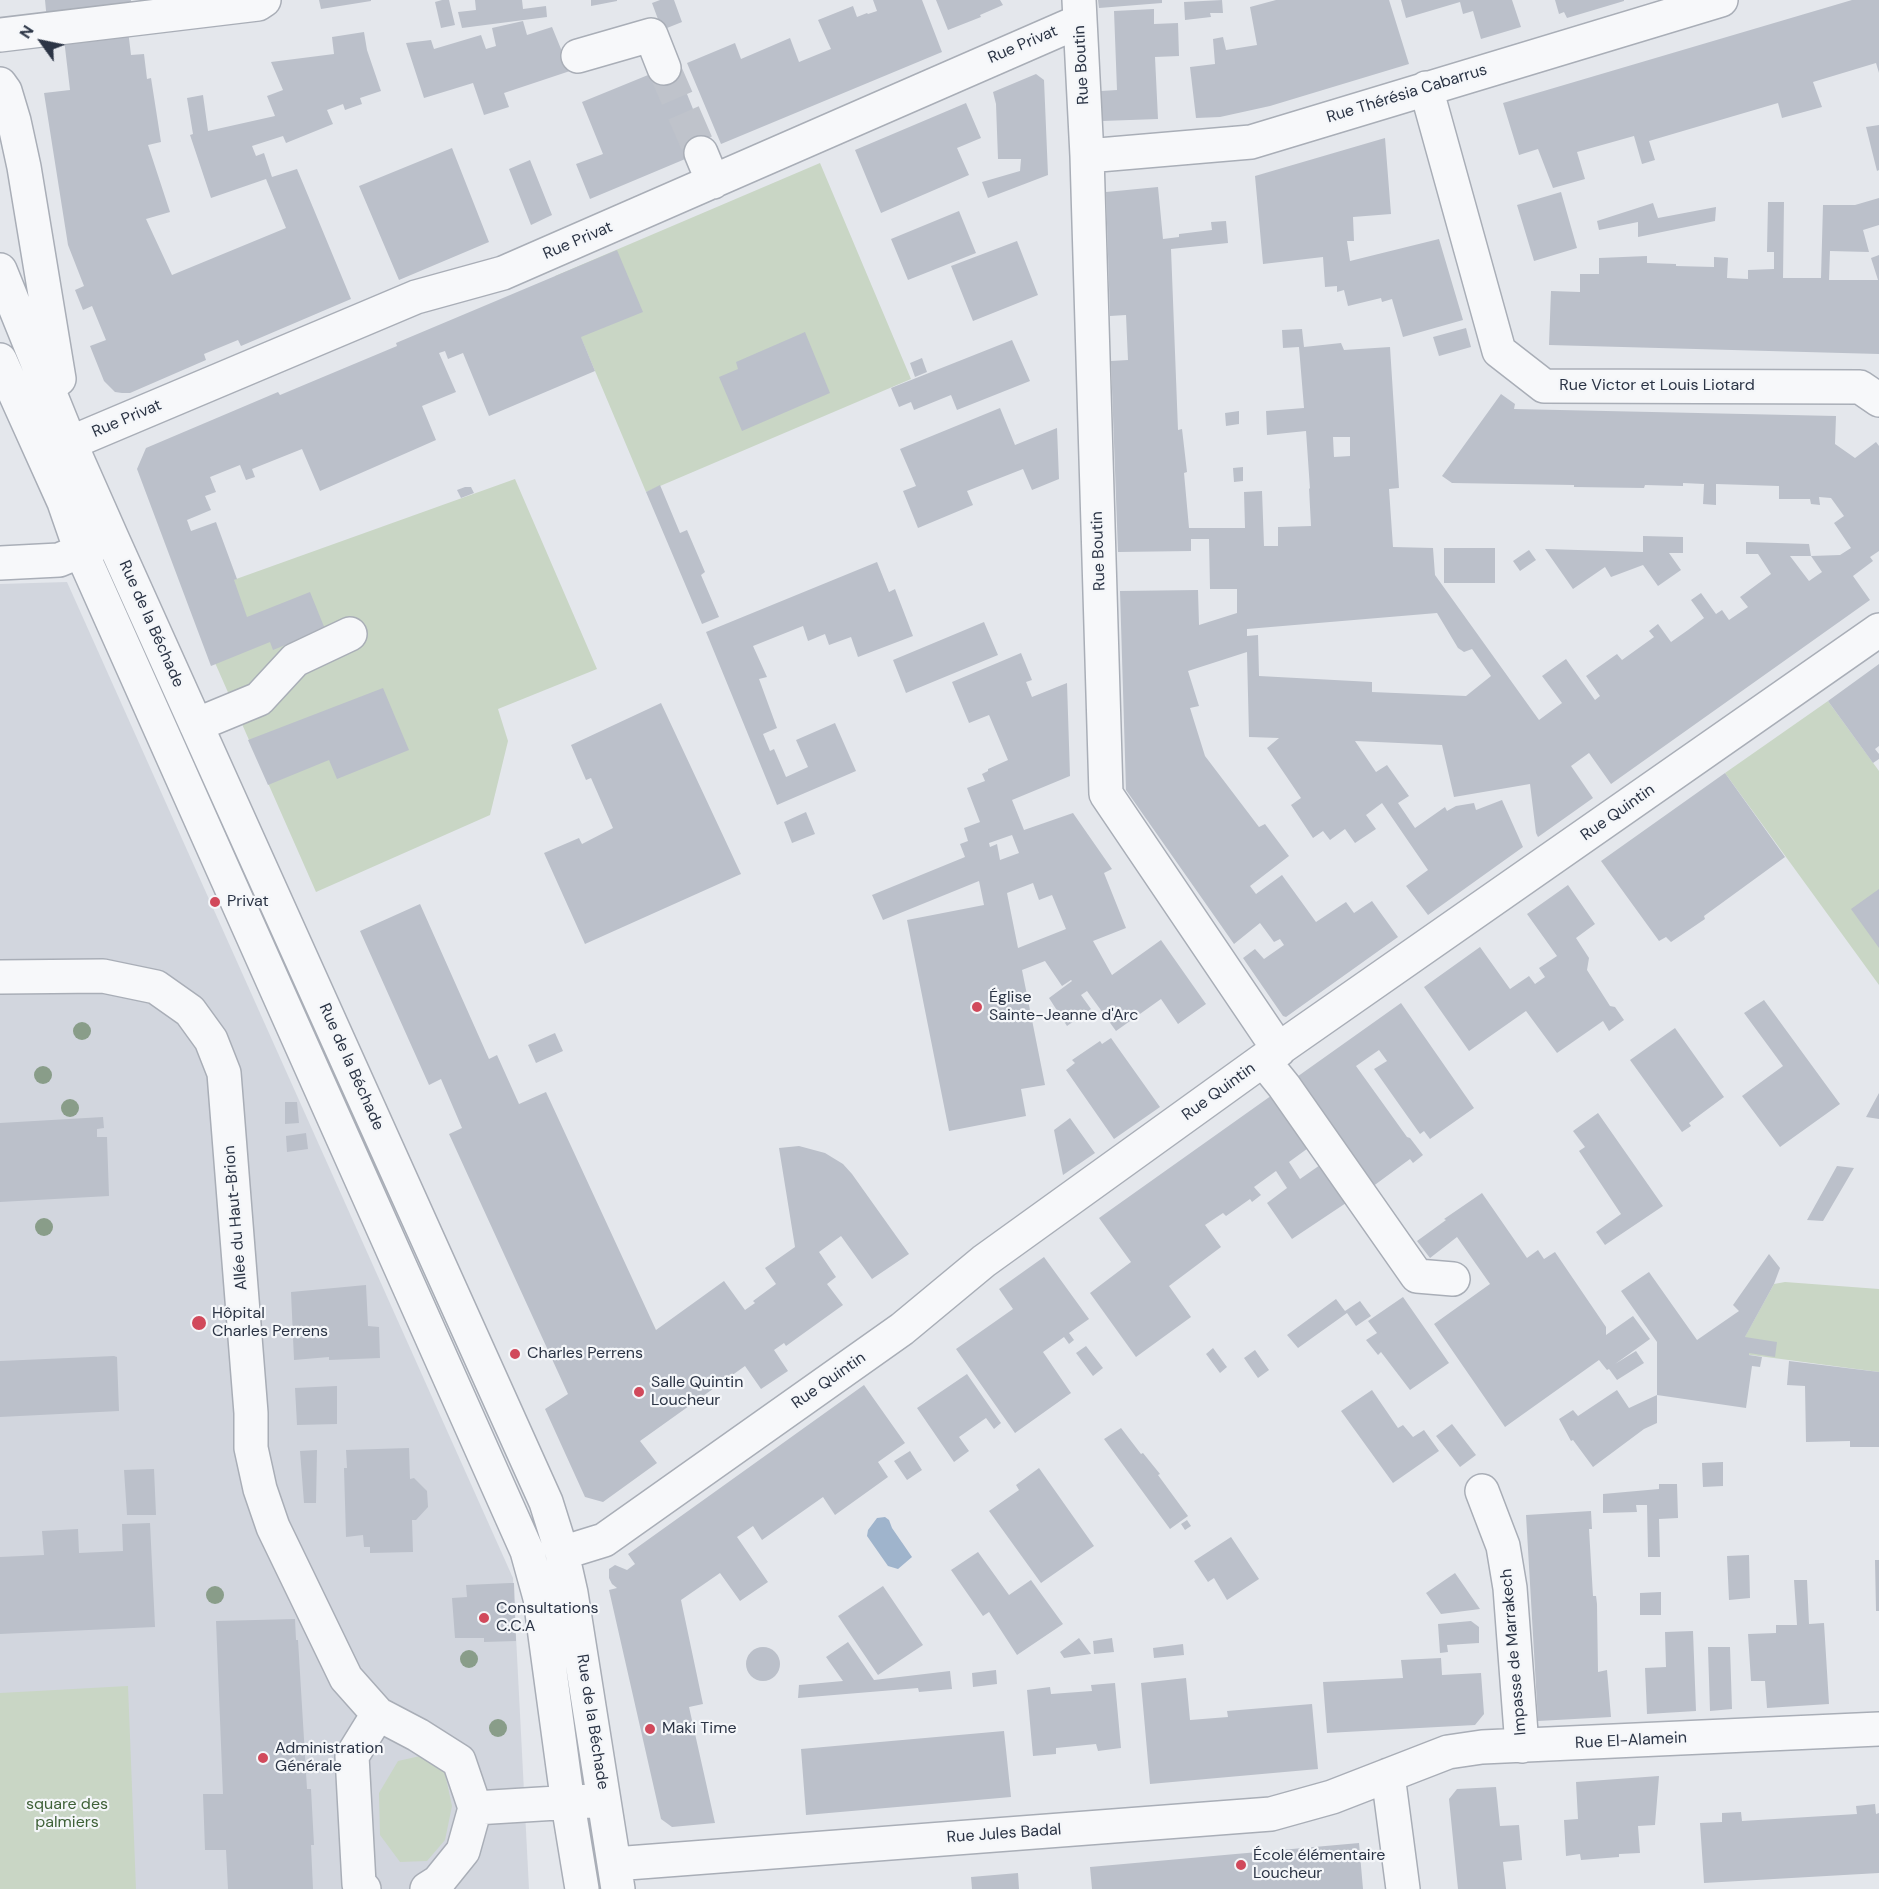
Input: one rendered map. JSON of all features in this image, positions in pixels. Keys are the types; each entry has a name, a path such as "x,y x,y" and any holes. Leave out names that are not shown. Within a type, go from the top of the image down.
{"street":[{"path":"0,35 258,4 264,0"},
{"name":"Rue Thérésia Cabarrus","path":"1087,156 1251,142 1721,0"},
{"name":"Rue Boutin","path":"1079,10 1087,156 1106,794 1271,1055 1284,1086 1417,1276 1453,1279"},
{"name":"Rue Privat","path":"70,443 416,297 503,273 707,168 1079,10"},
{"path":"578,56 651,35 664,68"},
{"path":"0,84 5,91 14,121 24,167 70,443 64,502"},
{"name":"Rue Victor et Louis Liotard","path":"1426,88 1500,351 1544,386 1860,387 1879,400"},
{"name":"Rue de la Béchade","path":"0,270 70,443 112,538 546,1502 562,1553 571,1593 616,1876"},
{"path":"0,360 64,502 81,551 527,1551 540,1598 582,1889"},
{"path":"0,563 59,560 112,538"},
{"name":"Rue Quintin","path":"562,1553 604,1539 614,1533 902,1329 984,1261 1271,1055 1879,630"},
{"path":"196,725 259,699 295,660 350,634"},
{"name":"Allée du Haut-Brion","path":"0,977 103,976 156,987 190,1011 211,1040 224,1074 251,1413 251,1448 260,1490 273,1527 346,1678 378,1714 418,1735 459,1761 475,1808"},
{"name":"Impasse de Marrakech","path":"1482,1491 1503,1546 1510,1588 1522,1746"},
{"path":"364,1889 359,1884 352,1756 378,1714"},
{"name":"Rue El-Alamein","path":"1388,1775 1448,1752 1482,1747 1879,1729"},
{"path":"1388,1775 1403,1889"},
{"name":"Rue Jules Badal","path":"616,1876 1272,1814 1332,1797 1388,1775"},
{"path":"427,1889 438,1882 463,1851 475,1808 604,1800"}],"shaded area":[{"name":"Hôpital Charles Perrens","path":"67,582 513,1578 529,1889 0,1889 0,584"}],"green space":[{"path":"820,163 911,379 646,492 555,276"},
{"path":"515,479 597,669 498,709 508,741 490,815 316,892 186,597"},
{"path":"1828,701 1879,771 1879,985 1725,773"},
{"path":"1785,1282 1879,1289 1879,1372 1736,1353 1774,1284"},
{"name":"square des palmiers","path":"128,1686 136,1889 0,1889 0,1693"},
{"path":"420,1756 444,1769 452,1806 445,1840 427,1861 400,1862 380,1835 379,1793 398,1761"}],"water":[{"path":"885,1517 912,1557 898,1569 888,1566 867,1536 868,1530 877,1518"}],"building":[{"path":"45,0 131,0 131,2 145,0 146,9 47,21"},
{"path":"319,0 371,0 371,1 321,9"},
{"path":"449,0 455,25 441,28 435,2"},
{"path":"475,0 522,0 523,9 546,6 547,17 462,28 458,12 476,10"},
{"path":"591,0 617,0 617,1 591,6"},
{"path":"660,0 674,0 682,22 662,30 652,3"},
{"path":"873,0 922,0 942,52 721,144 687,63 735,43 741,59 790,38 799,62 831,49 818,20 853,6 857,17 877,11"},
{"path":"936,0 1000,0 1003,5 980,15 981,17 948,30"},
{"path":"1098,0 1162,0 1162,3 1099,8"},
{"path":"1222,0 1223,13 1210,13 1211,17 1185,20 1184,2"},
{"path":"1276,0 1389,0 1409,64 1270,106 1220,117 1196,118 1190,67 1215,64 1213,39 1223,37 1226,50 1257,45 1250,7"},
{"path":"1401,0 1512,0 1521,27 1481,39 1473,11 1463,14 1460,2 1406,18"},
{"path":"1555,0 1624,1 1567,18 1564,12 1559,14"},
{"path":"1852,0 1879,0 1879,73 1876,63 1813,82 1822,107 1782,118 1778,103 1649,141 1655,160 1642,164 1634,136 1577,152 1585,179 1553,188 1538,149 1519,155 1503,103"},
{"path":"1154,9 1154,24 1178,23 1179,56 1155,57 1158,119 1102,121 1101,91 1117,90 1114,11"},
{"path":"523,21 527,35 552,27 570,71 504,93 509,107 484,115 473,83 424,98 406,43 431,40 434,49 481,35 486,49 496,46 492,28"},
{"path":"128,30 131,55 144,54 147,79 151,78 161,142 148,145 170,212 146,219 172,275 286,228 266,179 211,198 190,135 193,134 187,98 203,95 208,131 275,116 267,96 283,90 271,62 334,54 332,37 364,32 367,50 381,91 360,98 362,104 345,110 343,104 327,110 333,124 286,143 283,136 252,146 256,156 264,153 272,177 297,169 351,299 241,346 238,340 204,354 206,360 130,393 122,393 115,392 104,381 90,346 106,340 92,306 83,310 75,290 84,286 68,245 44,93 70,90 64,39"},
{"path":"675,64 709,149 590,199 576,164 603,154 582,102"},
{"path":"1036,74 1044,80 1048,175 988,198 982,182 1020,171 1021,159 998,159 996,104 993,92"},
{"path":"966,103 981,138 957,148 969,175 881,213 855,150"},
{"path":"1879,125 1879,170 1877,171 1866,127"},
{"path":"1385,138 1391,214 1353,217 1354,241 1347,241 1350,261 1439,239 1463,320 1403,337 1392,299 1382,302 1381,298 1348,306 1344,290 1337,292 1337,286 1325,287 1323,257 1263,264 1255,176"},
{"path":"452,148 489,242 399,280 359,186"},
{"path":"530,160 552,215 531,225 509,169"},
{"path":"1158,187 1163,239 1179,237 1179,234 1212,230 1211,222 1226,221 1228,243 1171,249 1178,430 1182,429 1187,472 1184,473 1189,528 1245,528 1244,492 1262,491 1264,546 1278,546 1278,527 1311,526 1306,431 1267,435 1266,411 1304,408 1299,347 1283,348 1282,330 1302,329 1304,347 1341,343 1344,350 1390,347 1399,488 1389,489 1393,547 1433,548 1435,575 1539,720 1562,703 1542,676 1566,659 1595,700 1600,696 1586,676 1617,654 1622,660 1654,637 1649,631 1658,624 1671,642 1688,630 1704,618 1691,600 1701,593 1716,614 1722,610 1729,620 1748,607 1740,597 1771,574 1758,554 1746,554 1746,542 1809,544 1811,556 1840,555 1851,548 1834,523 1844,516 1831,498 1819,497 1820,505 1811,504 1810,499 1779,499 1779,486 1716,484 1716,505 1703,504 1704,484 1645,485 1644,488 1452,483 1442,476 1501,394 1515,404 1514,409 1836,416 1835,444 1855,458 1876,442 1879,446 1879,551 1870,557 1873,561 1853,576 1870,600 1611,784 1589,753 1571,766 1593,798 1538,837 1530,784 1454,797 1442,745 1355,741 1376,772 1387,765 1409,796 1398,803 1415,828 1445,807 1447,811 1456,806 1474,803 1476,810 1502,800 1523,847 1428,915 1406,886 1428,870 1382,803 1366,815 1376,829 1355,843 1345,829 1330,840 1323,831 1313,838 1291,805 1301,798 1267,748 1279,738 1249,737 1247,652 1188,671 1199,706 1190,708 1205,756 1259,827 1265,824 1289,856 1250,886 1256,894 1282,875 1316,922 1346,902 1354,913 1372,901 1398,937 1286,1017 1283,1016 1243,958 1255,949 1264,959 1284,945 1280,939 1274,942 1260,923 1234,944 1126,790 1120,591 1198,590 1199,625 1237,613 1237,589 1210,589 1209,539 1191,539 1191,551 1118,552 1111,361 1128,360 1126,315 1110,316 1106,192","holes":["1333,437 1350,437 1350,456 1334,457","1790,556 1811,556 1822,572 1809,581","1437,613 1458,648 1464,652 1472,649 1491,676 1466,696 1372,692 1372,682 1259,676 1258,635 1247,636 1247,629"]},
{"path":"1561,192 1577,248 1534,261 1517,205"},
{"path":"1879,198 1879,225 1863,230 1869,252 1830,251 1829,280 1878,280 1871,258 1879,255 1879,354 1549,345 1551,291 1580,292 1580,274 1599,274 1599,258 1647,256 1647,263 1714,267 1714,257 1728,258 1727,278 1748,279 1748,270 1774,269 1774,252 1767,252 1768,202 1784,202 1783,278 1821,278 1823,205 1855,205"},
{"path":"1653,203 1658,218 1716,207 1715,221 1638,237 1638,222 1599,230 1597,221"},
{"path":"959,211 976,253 908,280 891,239"},
{"path":"1017,241 1038,295 973,321 951,266"},
{"path":"617,250 643,312 581,337 595,371 489,416 463,353 448,359 445,351 439,353 456,392 422,406 436,440 320,491 302,449 252,469 255,477 246,480 240,465 210,477 216,492 205,496 211,510 187,520 191,531 216,522 237,579 234,580 247,617 310,592 325,629 273,650 270,642 211,666 137,469 146,448 278,392 280,395 397,346 396,343"},
{"path":"1466,328 1471,347 1439,356 1433,337"},
{"path":"805,332 830,393 742,431 719,377 738,369 736,362"},
{"path":"1012,340 1030,381 957,410 951,395 914,410 911,402 899,407 891,388"},
{"path":"922,358 927,372 915,377 910,363"},
{"path":"1000,408 1015,445 1057,428 1059,479 1032,490 1023,469 967,491 973,505 918,528 903,491 916,486 900,449"},
{"path":"1239,411 1239,424 1226,426 1225,413"},
{"path":"1243,467 1243,481 1234,482 1233,468"},
{"path":"660,485 680,533 687,530 705,572 701,575 719,617 702,624 646,492"},
{"path":"471,487 474,493 461,498 457,490"},
{"path":"1643,536 1683,537 1683,553 1669,553 1681,570 1658,586 1643,565 1611,577 1605,567 1573,589 1545,549 1643,552"},
{"path":"1444,548 1495,548 1495,583 1444,583"},
{"path":"1529,550 1536,560 1520,571 1513,561"},
{"path":"877,562 889,592 895,589 913,636 858,657 851,637 829,645 825,634 808,641 803,626 753,646 767,677 759,679 777,728 763,734 770,751 774,749 786,777 808,767 796,740 835,723 856,771 777,805 706,632"},
{"path":"984,622 998,655 906,693 893,660"},
{"path":"1021,653 1032,680 1026,682 1032,697 1067,683 1070,776 1012,800 1024,830 1073,813 1112,869 1104,873 1126,928 1093,941 1112,975 1161,940 1206,1004 1178,1024 1161,999 1116,1031 1087,991 1081,995 1091,1009 1067,1026 1049,998 1072,981 1062,986 1045,961 1022,970 1045,1085 1021,1089 1026,1116 949,1131 907,920 984,905 979,881 883,920 872,895 965,857 960,844 968,841 964,828 980,822 967,788 985,781 982,774 1008,760 989,715 969,723 952,682","holes":["1012,835 1019,853 1000,860 997,844 990,847 989,843","1033,883 1039,900 1052,895 1066,929 1018,948 1007,893"]},
{"path":"1879,664 1879,746 1875,749 1879,754 1879,759 1873,763 1828,701"},
{"path":"383,688 409,750 337,779 329,760 268,785 248,740"},
{"path":"661,703 741,874 585,944 544,853 579,838 582,844 613,828 591,778 586,780 571,745"},
{"path":"1725,773 1785,857 1704,916 1705,919 1671,942 1666,937 1659,941 1601,861"},
{"path":"806,812 815,834 792,843 784,822"},
{"path":"1568,885 1595,924 1576,938 1589,958 1587,970 1610,1006 1615,1007 1624,1020 1609,1031 1603,1021 1557,1053 1526,1011 1469,1051 1424,987 1480,947 1510,989 1529,976 1535,984 1545,977 1539,968 1557,956 1527,914"},
{"path":"1879,889 1879,948 1851,909"},
{"path":"420,904 489,1059 497,1055 519,1104 546,1092 656,1330 724,1281 745,1310 776,1284 765,1268 795,1247 779,1148 799,1146 825,1153 843,1164 909,1254 872,1279 841,1236 819,1252 836,1277 827,1284 843,1305 786,1346 784,1343 774,1350 788,1371 761,1389 745,1366 640,1441 657,1463 603,1502 585,1497 545,1409 568,1394 449,1134 462,1128 441,1079 429,1085 360,931"},
{"path":"1764,1000 1840,1104 1780,1147 1742,1096 1783,1066 1744,1013"},
{"path":"1401,1003 1474,1108 1430,1139 1424,1131 1420,1134 1374,1069 1387,1061 1379,1050 1356,1066 1407,1137 1423,1155 1413,1163 1410,1159 1372,1187 1294,1079"},
{"path":"1675,1028 1724,1097 1689,1123 1691,1126 1682,1132 1630,1060"},
{"path":"555,1033 563,1051 536,1063 528,1045"},
{"path":"1111,1038 1160,1107 1114,1139 1066,1070 1075,1063 1072,1060 1100,1041 1102,1044"},
{"path":"1275,1093 1311,1146 1289,1162 1300,1179 1323,1163 1349,1201 1292,1239 1267,1203 1287,1188 1276,1171 1254,1187 1261,1195 1252,1202 1250,1199 1226,1216 1223,1213 1205,1225 1221,1247 1169,1286 1191,1317 1136,1357 1090,1293 1131,1262 1099,1218"},
{"path":"1879,1093 1879,1119 1866,1117"},
{"path":"285,1102 297,1102 299,1123 285,1124"},
{"path":"1598,1113 1663,1206 1605,1245 1596,1232 1621,1214 1579,1151 1585,1147 1573,1131"},
{"path":"103,1117 104,1128 97,1129 97,1137 107,1137 109,1196 0,1202 0,1123"},
{"path":"1070,1118 1095,1153 1063,1175 1054,1130"},
{"path":"306,1133 308,1149 287,1152 286,1136"},
{"path":"1837,1166 1854,1168 1823,1221 1807,1220"},
{"path":"1482,1193 1527,1258 1538,1250 1544,1259 1555,1252 1606,1327 1606,1335 1633,1316 1650,1339 1615,1364 1636,1351 1644,1363 1617,1380 1599,1360 1505,1427 1434,1324 1490,1284 1457,1237 1430,1258 1417,1241"},
{"path":"1769,1254 1780,1268 1774,1284 1745,1337 1777,1342 1775,1357 1749,1353 1749,1355 1762,1357 1760,1367 1752,1366 1746,1408 1657,1395 1657,1342 1621,1291 1649,1272 1697,1340 1739,1311 1733,1305"},
{"path":"1044,1257 1089,1319 1069,1333 1074,1340 1069,1344 1064,1337 1043,1352 1071,1393 1015,1433 956,1349 1013,1309 999,1289"},
{"path":"366,1285 368,1326 379,1327 380,1358 329,1360 329,1357 294,1360 291,1292"},
{"path":"1403,1297 1449,1363 1410,1390 1381,1352 1378,1355 1366,1340 1377,1333 1368,1321"},
{"path":"1336,1299 1345,1311 1360,1301 1371,1316 1356,1326 1347,1313 1298,1348 1287,1335"},
{"path":"1086,1346 1103,1368 1093,1376 1076,1353"},
{"path":"1213,1348 1227,1367 1220,1373 1206,1354"},
{"path":"1255,1350 1269,1370 1258,1378 1244,1358"},
{"path":"117,1357 119,1411 0,1417 0,1361"},
{"path":"1789,1361 1879,1372 1879,1447 1850,1447 1850,1441 1806,1442 1805,1386 1787,1385"},
{"path":"967,1374 1001,1423 994,1429 986,1418 959,1437 969,1451 954,1462 917,1408"},
{"path":"864,1385 905,1443 878,1462 888,1477 835,1515 823,1497 762,1540 753,1526 737,1537 768,1582 740,1601 720,1573 681,1600 703,1704 689,1707 715,1823 672,1827 661,1819 609,1590 617,1588 609,1578 609,1569 615,1565 627,1570 635,1564 628,1554"},
{"path":"337,1386 337,1424 297,1425 295,1388"},
{"path":"1372,1390 1398,1428 1403,1425 1413,1437 1424,1430 1439,1451 1393,1483 1341,1411"},
{"path":"1617,1390 1629,1408 1657,1395 1657,1423 1644,1429 1593,1467 1573,1440 1571,1441 1559,1419 1573,1410 1578,1416"},
{"path":"1452,1424 1476,1455 1460,1467 1436,1436"},
{"path":"1121,1428 1160,1474 1158,1475 1188,1516 1170,1529 1104,1439"},
{"path":"409,1448 410,1479 414,1478 427,1491 428,1507 416,1520 412,1520 413,1552 370,1553 370,1547 364,1547 363,1535 346,1537 344,1468 347,1468 346,1450"},
{"path":"317,1450 316,1503 304,1503 300,1451"},
{"path":"910,1451 922,1470 907,1480 894,1461"},
{"path":"1723,1462 1723,1486 1703,1487 1702,1463"},
{"path":"1039,1468 1094,1546 1041,1583 989,1511 1019,1490 1016,1485"},
{"path":"154,1469 156,1515 127,1515 124,1470"},
{"path":"1659,1484 1677,1484 1678,1518 1659,1519 1660,1557 1648,1557 1647,1505 1636,1505 1637,1512 1603,1513 1603,1494 1659,1489"},
{"path":"1591,1511 1592,1529 1589,1529 1593,1596 1596,1596 1597,1604 1598,1672 1607,1670 1611,1717 1538,1721 1526,1515"},
{"path":"1187,1520 1191,1526 1185,1530 1181,1524"},
{"path":"150,1523 155,1627 0,1634 0,1557 44,1555 42,1531 78,1529 79,1553 123,1551 122,1524"},
{"path":"1231,1537 1259,1579 1227,1600 1214,1578 1208,1582 1194,1561"},
{"path":"978,1552 1009,1595 1031,1580 1063,1624 1017,1655 989,1612 983,1616 951,1570"},
{"path":"1749,1555 1750,1598 1729,1600 1727,1556"},
{"path":"1875,1560 1879,1560 1879,1611 1876,1611"},
{"path":"1455,1573 1480,1609 1441,1614 1426,1593"},
{"path":"1794,1580 1807,1580 1809,1624 1824,1623 1829,1704 1767,1708 1765,1681 1751,1681 1748,1634 1776,1633 1776,1625 1797,1625"},
{"name":"Consultations C.C.A","path":"514,1583 516,1641 484,1642 484,1638 455,1638 452,1598 467,1597 466,1585"},
{"path":"883,1586 923,1645 878,1675 838,1616"},
{"path":"1661,1592 1661,1615 1640,1615 1640,1593"},
{"name":"Administration Générale","path":"295,1619 307,1789 311,1789 314,1845 311,1845 313,1889 228,1889 226,1850 205,1850 203,1794 223,1794 216,1621"},
{"path":"1471,1621 1479,1627 1479,1643 1447,1645 1448,1652 1440,1653 1438,1624"},
{"path":"1693,1631 1696,1711 1647,1714 1645,1668 1666,1667 1665,1632"},
{"path":"1079,1638 1091,1654 1064,1658 1060,1652"},
{"path":"1112,1638 1114,1652 1094,1654 1093,1641"},
{"path":"848,1642 874,1680 950,1671 952,1689 919,1692 918,1688 798,1698 799,1685 843,1681 826,1657"},
{"path":"1183,1644 1184,1655 1154,1658 1153,1648"},
{"path":"763,1647 775,1652 780,1664 775,1676 763,1681 751,1676 746,1664 751,1652"},
{"path":"1708,1647 1730,1647 1732,1709 1710,1711"},
{"path":"1441,1658 1442,1675 1481,1673 1484,1714 1475,1725 1327,1733 1323,1682 1403,1678 1401,1660"},
{"path":"996,1670 997,1684 973,1687 972,1673"},
{"path":"1186,1678 1190,1720 1228,1717 1227,1711 1312,1704 1318,1769 1150,1784 1141,1683"},
{"path":"1115,1683 1121,1748 1098,1751 1096,1744 1056,1748 1056,1754 1033,1756 1027,1690 1050,1687 1051,1694 1092,1691 1091,1685"},
{"path":"1004,1731 1011,1797 806,1815 801,1749"},
{"path":"1659,1776 1655,1825 1638,1826 1640,1853 1581,1860 1580,1854 1566,1856 1564,1820 1578,1819 1576,1782"},
{"path":"1496,1787 1500,1826 1519,1825 1522,1860 1503,1862 1506,1889 1458,1889 1449,1799 1457,1789"},
{"path":"1875,1804 1876,1814 1879,1813 1879,1873 1704,1883 1700,1823 1722,1822 1722,1813 1741,1812 1742,1821 1857,1814 1856,1806"},
{"name":"École élémentaire Loucheur","path":"1359,1843 1363,1889 1092,1889 1090,1867"},
{"path":"1018,1873 1019,1889 972,1889 971,1877"}],"tunnel":[{"path":"664,68 701,153"}],"place":[{"name":"Privat","path":"215,902"},
{"name":"Église Sainte-Jeanne d'Arc","path":"977,1007"},
{"name":"Hôpital Charles Perrens","path":"199,1323"},
{"name":"Charles Perrens","path":"515,1354"},
{"name":"Salle Quintin Loucheur","path":"639,1392"},
{"name":"Consultations C.C.A","path":"484,1618"},
{"name":"Maki Time","path":"650,1729"},
{"name":"Administration Générale","path":"263,1758"},
{"name":"École élémentaire Loucheur","path":"1241,1865"}]}
